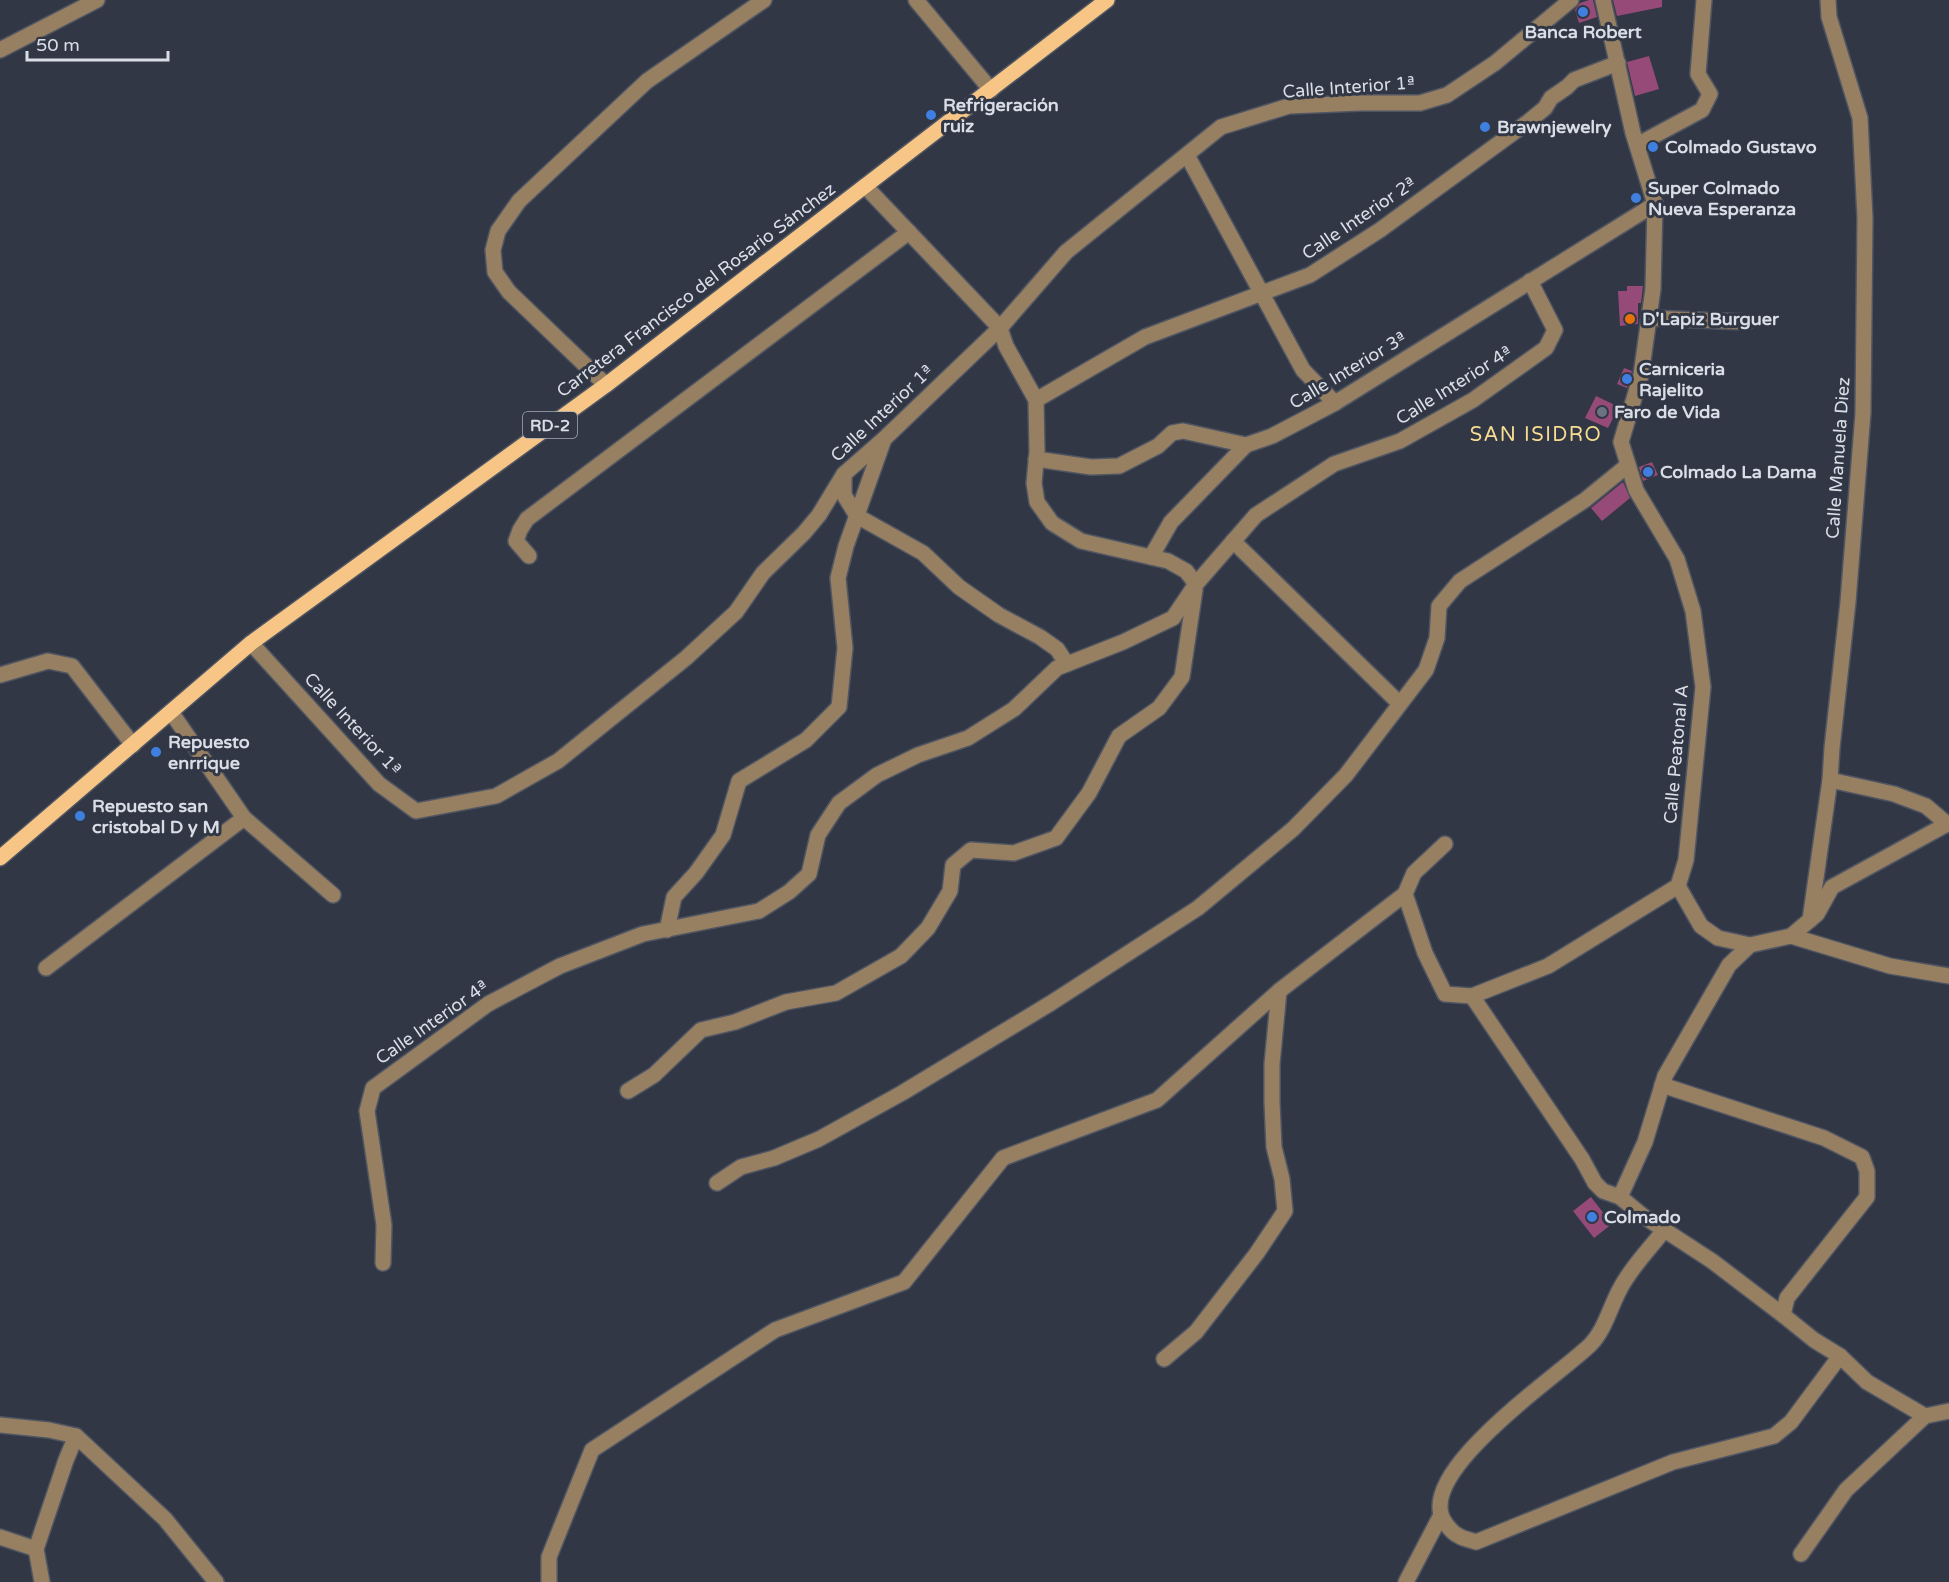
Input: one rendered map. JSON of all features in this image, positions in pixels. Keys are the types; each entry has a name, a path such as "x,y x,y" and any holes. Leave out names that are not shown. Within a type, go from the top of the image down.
{"main road":[{"name":"Carretera Francisco del Rosario Sánchez","path":"0,858 251,643 606,385 1107,0"}],"street":[{"path":"0,50 97,0"},
{"path":"606,385 509,292 495,272 493,249 498,231 519,201 647,81 764,0"},
{"path":"915,0 991,90"},
{"name":"Calle Interior 1ª","path":"251,643 379,784 416,811 496,796 558,761 686,658 736,612 762,573 812,524 844,474 1000,328 1066,252 1221,126 1289,106 1420,103 1447,95 1495,63 1571,0"},
{"name":"Calle Peatonal A","path":"1603,0 1633,133 1655,204 1653,289 1641,375 1621,442 1636,490 1677,559 1693,611 1703,687 1686,860 1678,886"},
{"path":"1637,145 1702,110 1710,94 1698,74 1704,0"},
{"name":"Calle Manuela Diez","path":"1810,920 1830,780 1848,602 1863,413 1865,218 1860,118 1829,17 1828,0"},
{"name":"Calle Interior 2ª","path":"1036,400 1145,337 1310,275 1380,230 1528,122 1545,108 1551,98 1568,87 1574,80 1618,63"},
{"path":"1187,155 1303,370 1335,403"},
{"path":"628,1091 654,1075 701,1030 735,1022 786,1002 836,993 901,956 928,928 950,891 953,865 971,850 1014,853 1056,838 1089,793 1119,736 1159,708 1182,677 1196,584 1186,571 1168,561 1081,541 1052,523 1037,502 1034,483 1036,400 1006,346 1000,328 865,186"},
{"name":"Calle Interior 3ª","path":"1246,445 1272,436 1335,403 1655,204"},
{"path":"529,556 516,541 527,519 909,232"},
{"name":"Calle Interior 4ª","path":"383,1263 384,1225 367,1112 373,1088 488,1004 560,966 643,934 759,911 789,892 809,874 818,835 839,803 877,775 918,755 968,738 1014,709 1058,668 1123,642 1173,618 1196,584 1256,514 1334,464 1400,441 1473,400 1546,348 1555,330 1530,281"},
{"path":"1649,318 1747,322"},
{"path":"1036,459 1091,467 1119,466 1158,446 1172,433 1184,430 1246,445"},
{"path":"667,930 674,897 696,873 723,835 740,781 806,740 839,707 845,648 838,578 884,439"},
{"path":"1150,557 1171,522 1246,445"},
{"path":"717,1183 741,1167 774,1158 819,1139 902,1093 1052,1003 1198,908 1293,829 1346,775 1426,670 1437,638 1439,606 1460,581 1585,500 1628,465"},
{"path":"844,474 844,495 857,516 923,553 959,587 999,615 1057,649 1068,664"},
{"path":"1233,541 1399,703"},
{"path":"0,675 48,661 72,666 133,745"},
{"path":"171,712 244,818 333,895"},
{"path":"1405,894 1425,953 1445,994 1472,996 1548,966 1678,886 1701,926 1718,938 1750,945 1791,936 1817,914 1832,887 1947,823 1926,806 1894,794 1830,780"},
{"path":"46,968 244,818"},
{"path":"549,1582 549,1557 592,1450 775,1330 904,1282 1004,1158 1156,1100 1279,991 1405,894 1413,873 1445,844"},
{"path":"1791,936 1890,966 1949,976"},
{"path":"1620,1197 1645,1142 1665,1076 1729,965 1750,945"},
{"path":"1164,1359 1196,1332 1257,1253 1285,1210 1282,1179 1275,1147 1272,1102 1272,1064 1279,991"},
{"path":"1472,996 1595,1183 1603,1191 1620,1197 1643,1216 1712,1262 1814,1340 1840,1356 1867,1382 1925,1416"},
{"path":"1662,1085 1824,1138 1862,1157 1867,1171 1867,1197 1787,1298 1783,1315"},
{"path":"1664,1230 1620,1288 1611,1311 1590,1345 1504,1416 1447,1479 1440,1502 1441,1515 1456,1536 1476,1542 1673,1462 1774,1436 1791,1422 1840,1356"},
{"path":"1801,1554 1846,1490 1925,1416 1949,1411"},
{"path":"0,1425 76,1436 165,1519 216,1582"},
{"path":"37,1580 36,1549 76,1436"},
{"path":"1406,1582 1441,1515"},
{"path":"0,1537 36,1549"}],"building":[{"name":"Banca Robert","path":"1593,0 1597,17 1579,23 1575,10 1580,3"},
{"path":"1613,0 1662,0 1662,7 1617,16"},
{"path":"1649,56 1659,89 1635,96 1627,62"},
{"path":"1627,286 1643,286 1641,303 1638,303 1638,324 1620,326 1618,291 1627,291"},
{"name":"Carniceria Rajelito","path":"1624,368 1632,371 1627,388 1617,384"},
{"name":"Faro de Vida","path":"1596,396 1619,407 1608,428 1585,418"},
{"name":"Colmado La Dama","path":"1652,462 1658,475 1643,481 1639,467"},
{"path":"1623,482 1630,498 1602,521 1591,508"},
{"name":"Colmado","path":"1591,1197 1612,1224 1594,1238 1573,1211"}],"place":[{"name":"Banca Robert","path":"1583,12"},
{"name":"Refrigeración ruiz","path":"931,115"},
{"name":"Brawnjewelry","path":"1485,127"},
{"name":"Colmado Gustavo","path":"1653,147"},
{"name":"Super Colmado Nueva Esperanza","path":"1636,198"},
{"name":"D'Lapiz Burguer","path":"1630,319"},
{"name":"Carniceria Rajelito","path":"1627,379"},
{"name":"Faro de Vida","path":"1602,412"},
{"name":"Colmado La Dama","path":"1648,472"},
{"name":"Repuesto enrrique","path":"156,752"},
{"name":"Repuesto san cristobal D y M","path":"80,816"},
{"name":"Colmado","path":"1592,1217"}],"district":[{"name":"SAN ISIDRO","path":"1536,434"}]}
